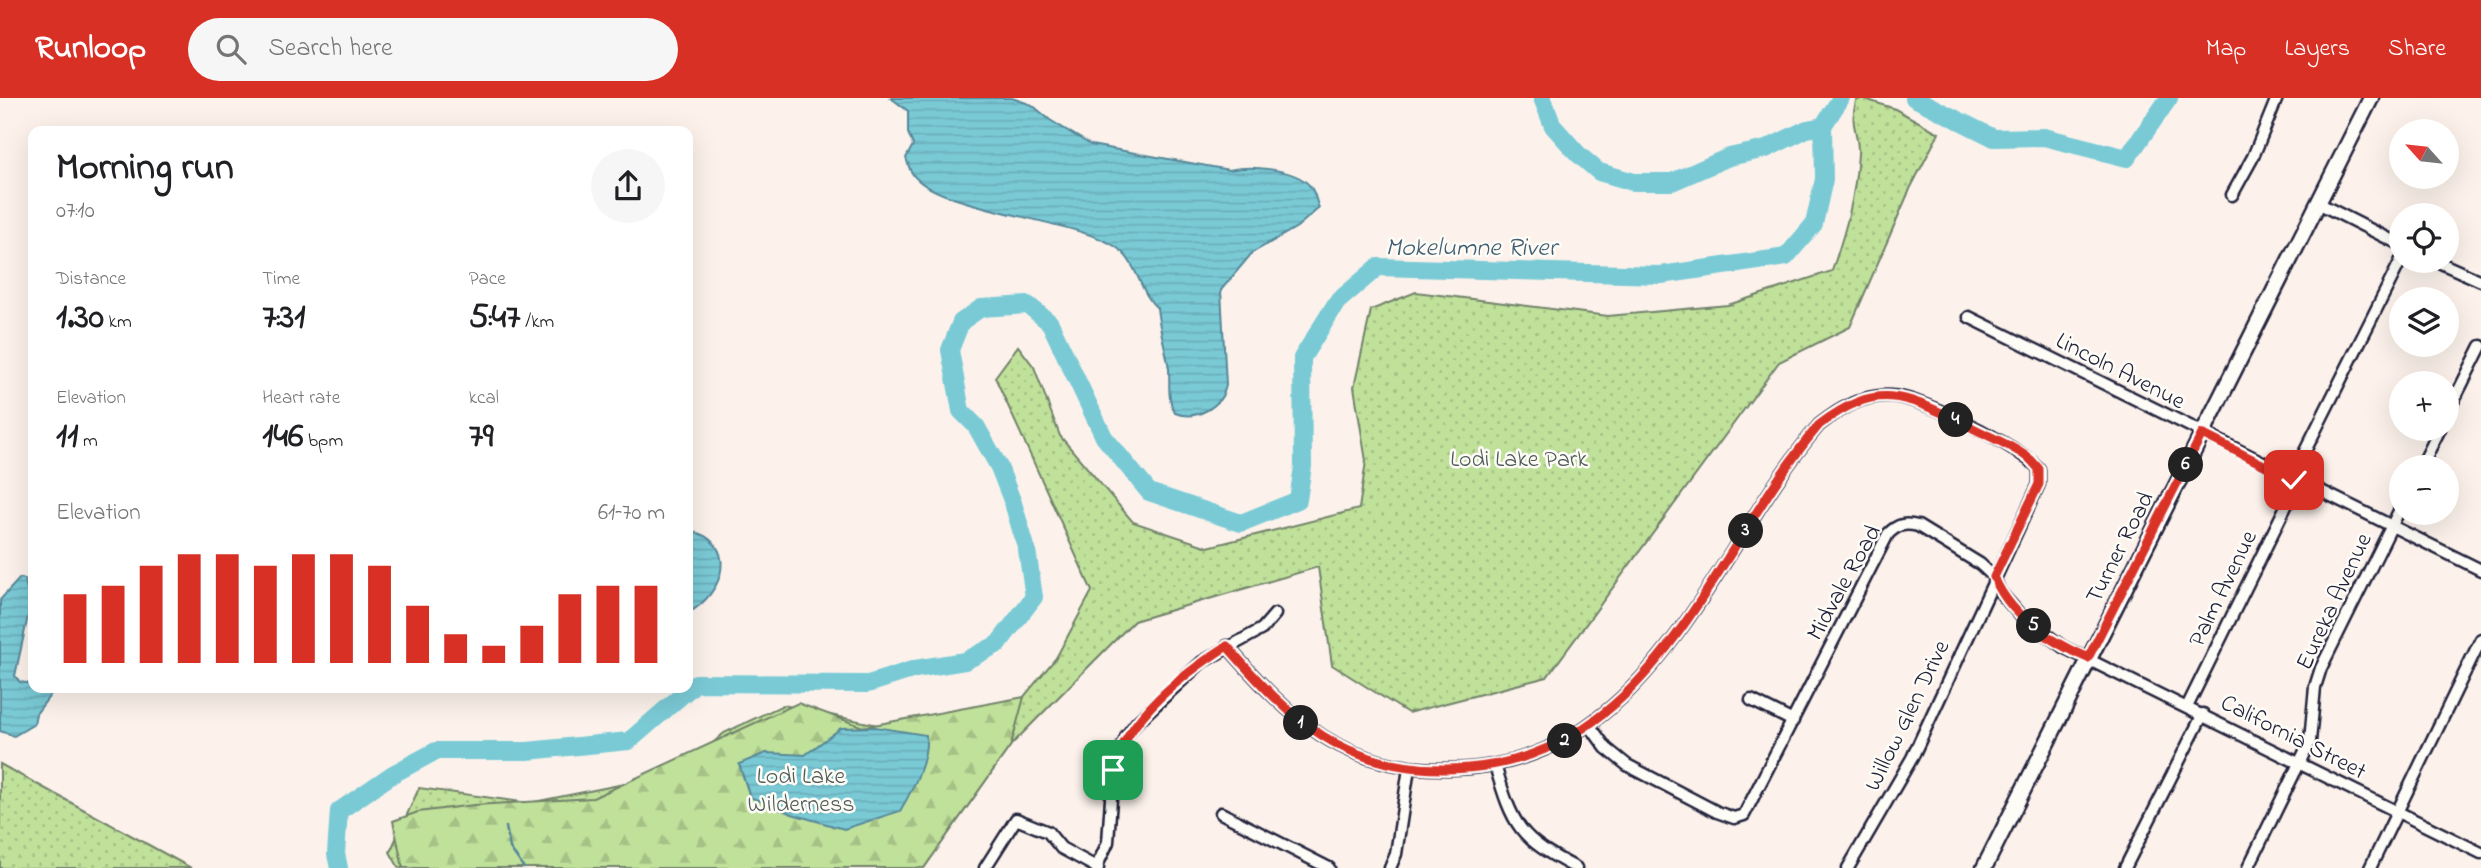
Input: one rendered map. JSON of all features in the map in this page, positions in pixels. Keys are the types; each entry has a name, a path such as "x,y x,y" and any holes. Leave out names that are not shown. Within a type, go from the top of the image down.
{"main road":[{"name":"Turner Road","path":"1984,868 2371,98"}],"street":[{"path":"2232,195 2253,158 2277,98"},
{"path":"2318,203 2389,238"},
{"path":"2459,271 2481,281"},
{"name":"Palm Avenue","path":"2187,706 2292,494 2297,467 2394,273"},
{"name":"Lincoln Avenue","path":"1969,317 2294,480 2389,522"},
{"path":"2459,390 2481,346"},
{"name":"Willow Glen Drive","path":"1590,726 1629,693 1669,645 1805,440 1819,425 1853,402 1890,396 1903,397 1931,408 2031,460 2039,469 2039,484 1912,758 1847,868"},
{"name":"Midvale Road","path":"1590,726 1606,748 1627,765 1734,818 1748,811 1894,528 1909,524 1918,526 1980,564 1994,577"},
{"name":"Eureka Avenue","path":"2248,868 2312,735 2314,694 2321,668 2392,525"},
{"name":"Lincoln Avenue","path":"2395,525 2481,570"},
{"name":"California Street","path":"1994,577 2000,592 2020,614 2063,648 2187,706 2481,853"},
{"path":"985,868 1016,819 1048,832 1061,848 1097,868 1108,842 1113,770 1127,735 1137,722 1202,662 1262,629 1275,614"},
{"path":"2370,868 2481,639"},
{"path":"1227,646 1265,691 1304,725 1334,745 1363,758 1409,768 1457,769 1495,765 1536,753 1590,726"},
{"path":"1751,700 1793,722"},
{"path":"2125,868 2203,714"},
{"path":"1495,765 1515,824 1527,839 1576,868"},
{"path":"1390,868 1396,854 1409,768"},
{"path":"1220,813 1329,868"}],"green space":[{"name":"Lodi Lake Park","path":"1862,98 1895,109 1939,133 1910,189 1850,327 1779,362 1547,677 1408,713 1332,665 1318,567 1134,621 1011,745 924,868 399,868 390,852 419,788 529,803 679,773 724,733 783,705 935,737 1013,710 1056,658 1092,591 995,377 1018,346 1034,367 1060,436 1133,522 1208,547 1359,509 1366,461 1354,387 1371,310 1416,292 1608,316 1728,305 1832,271 1846,227 1855,185 1858,146 1854,117 1856,101"},
{"name":"Lodi Lake Wilderness","path":"1024,697 1011,745 924,868 403,868 393,821 418,812 474,805 593,798 798,703 863,727"},
{"path":"0,764 191,868 0,868"}],"water":[{"path":"891,98 1012,98 1032,105 1050,120 1091,145 1229,170 1271,169 1294,175 1310,186 1319,208 1297,227 1252,253 1221,290 1226,385 1224,393 1214,406 1191,415 1175,413 1172,408 1169,369 1157,308 1123,253 1096,237 975,205 925,185 912,173 906,158 913,145 908,133 908,111"},
{"path":"693,532 715,545 721,556 718,581 701,604 693,610"},
{"path":"20,578 25,579 28,616 15,676 20,682 28,683 28,693 52,693 36,714 34,724 14,736 0,731 0,600"},
{"path":"875,727 926,735 922,765 900,811 844,829 792,814 750,797 739,764 766,753 805,755 841,728"}],"waterway":[{"name":"Mokelumne River","path":"693,686 696,683 868,684 915,669 965,661 998,644 1034,597 1027,550 999,467 976,426 961,411 950,350 961,322 981,308 1028,305 1050,323 1104,437 1149,492 1241,523 1298,500 1303,466 1302,358 1337,302 1378,267 1661,275 1786,257 1814,224 1824,179 1823,126 1807,129 1766,149 1729,157 1672,182 1634,182 1599,172 1578,154 1553,126 1542,98"},
{"path":"1823,126 1841,98"},
{"path":"1914,98 1994,138 2044,137 2127,158 2169,98"},
{"name":"Mokelumne River","path":"339,868 336,854 339,811 393,774 436,751 527,751 629,741 684,693"},
{"path":"506,827 510,848 524,868"}],"route":[{"path":"1113,770 1118,751 1137,722 1202,662 1227,646 1265,691 1304,725 1334,745 1363,758 1409,768 1457,769 1495,765 1562,743 1609,712 1652,666 1672,641 1758,514 1805,440 1819,425 1843,407 1869,398 1903,397 1931,408 2024,454 2039,469 2039,484 2031,505 1994,577 2000,592 2020,614 2063,648 2088,658 2202,434 2294,480"}]}
